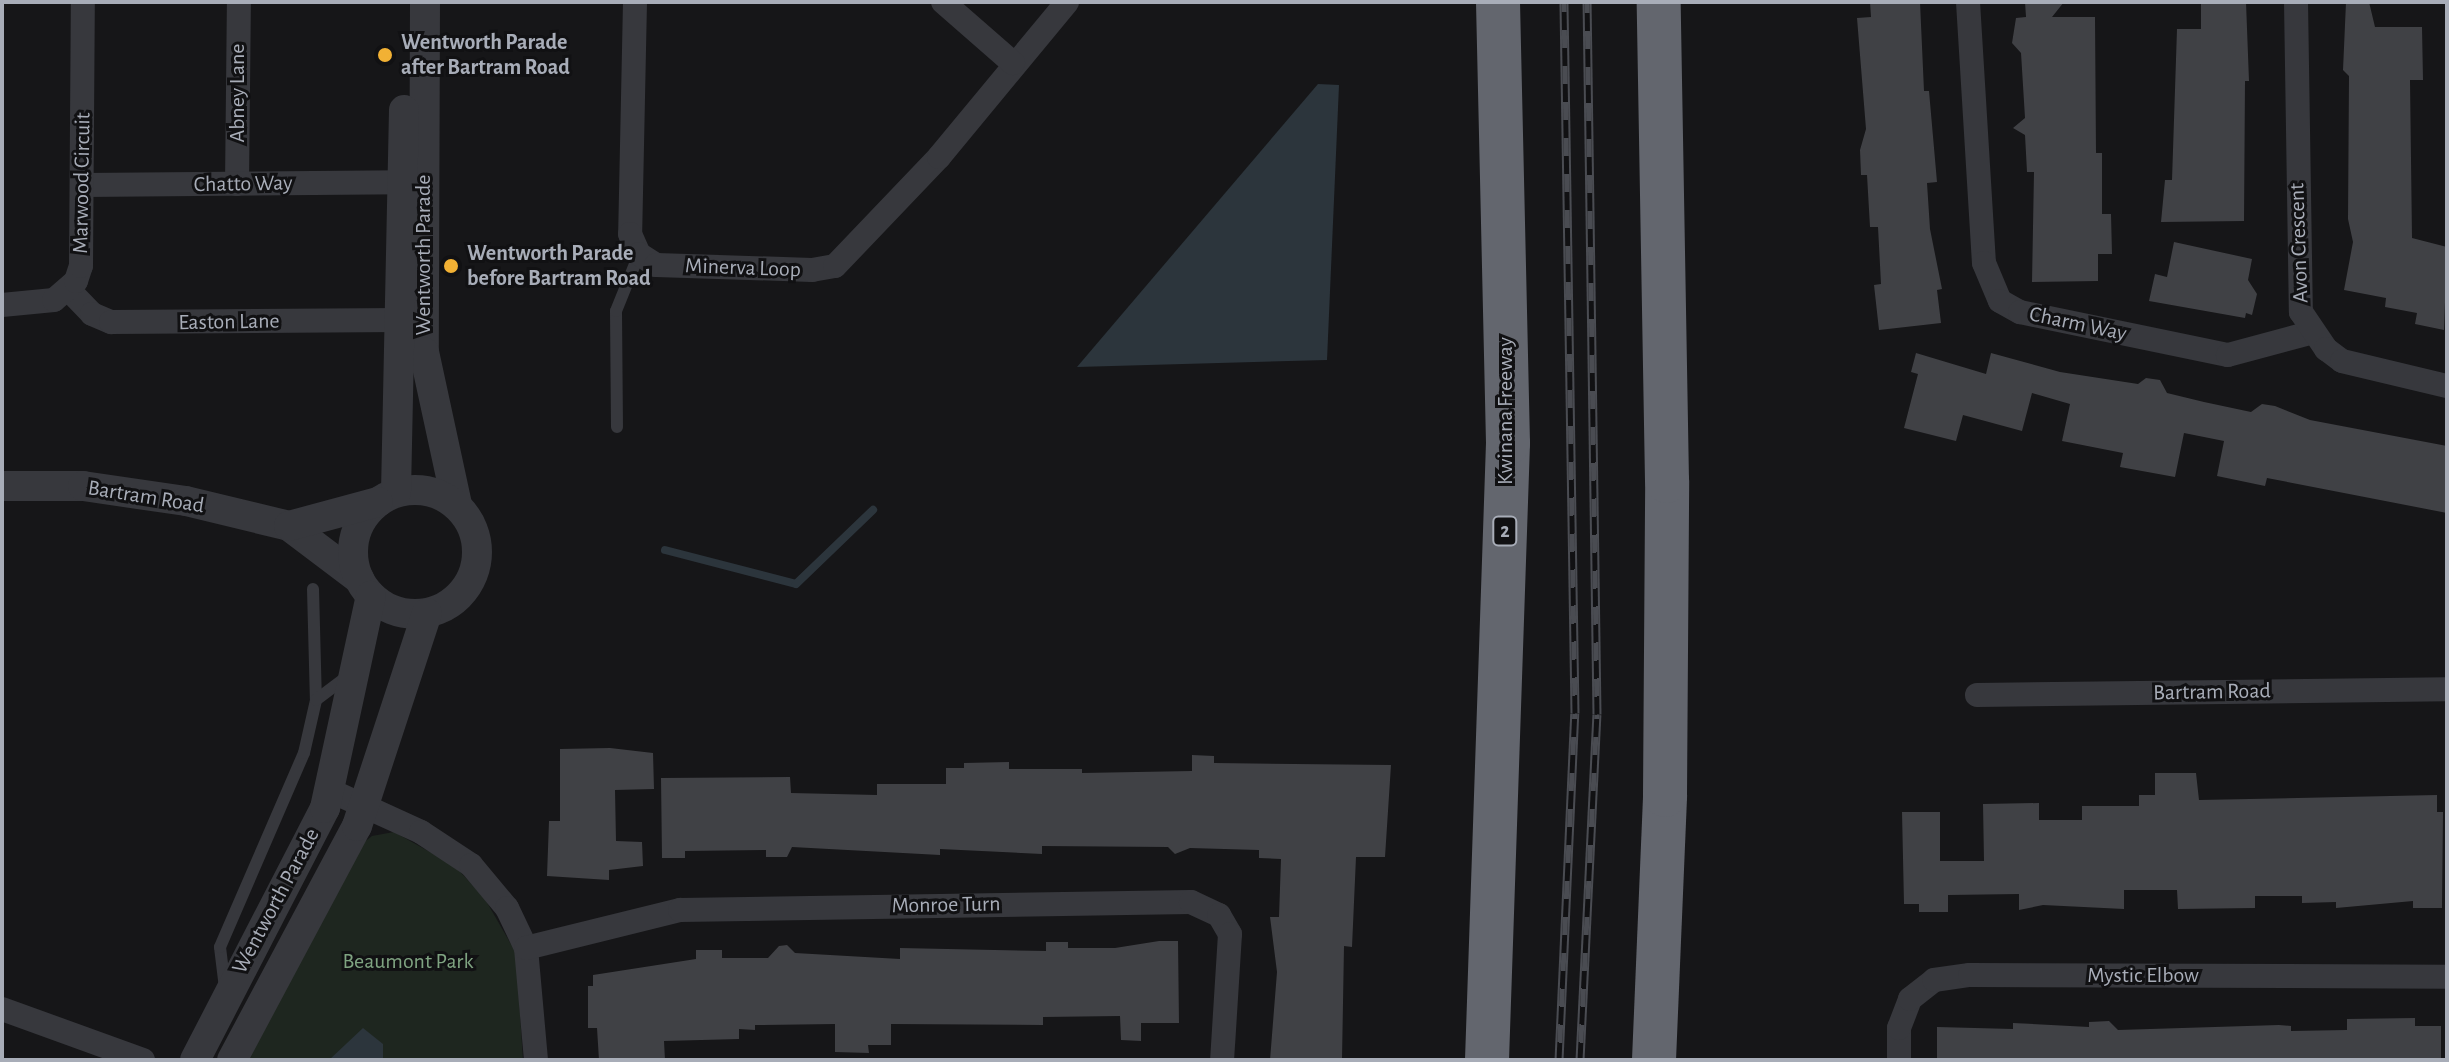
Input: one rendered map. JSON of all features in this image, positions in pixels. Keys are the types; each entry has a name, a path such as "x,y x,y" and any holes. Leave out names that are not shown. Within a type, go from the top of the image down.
{"highway":[{"name":"Kwinana Freeway","path":"1487,1060 1508,443 1498,2"},
{"path":"1654,1060 1665,795 1667,512 1659,2"}],"street":[{"name":"Marwood Circuit","path":"69,290 81,266 83,2"},
{"name":"Abney Lane","path":"237,184 239,2"},
{"name":"Wentworth Parade","path":"195,1060 325,808 356,670 365,588 354,537 387,497 401,320 405,2"},
{"name":"Wentworth Parade","path":"232,1060 364,804 427,613 455,600 473,576 474,530 457,505 424,352 425,2"},
{"path":"635,2 630,234 639,254"},
{"path":"943,2 1013,63"},
{"name":"Minerva Loop","path":"639,254 656,265 835,266 939,157 1013,63 1067,2"},
{"name":"Charm Way","path":"1968,2 1984,263 2000,301 2020,312 2228,355 2313,332"},
{"name":"Avon Crescent","path":"2296,2 2298,294 2313,332 2342,361 2447,386"},
{"name":"Chatto Way","path":"84,185 403,182"},
{"path":"2,305 38,304 69,290"},
{"name":"Easton Lane","path":"69,290 92,314 111,322 401,320"},
{"name":"Bartram Road","path":"2,486 83,486 186,501 289,526 365,588"},
{"path":"387,497 418,489 457,505"},
{"name":"Bartram Road","path":"289,526 387,497"},
{"path":"365,588 407,613 427,613"},
{"name":"Bartram Road","path":"1977,695 2447,689"},
{"path":"329,790 364,804 471,865 507,908 526,948 536,1060"},
{"name":"Monroe Turn","path":"526,948 680,910 1191,902 1219,915 1230,934 1222,1060"},
{"name":"Mystic Elbow","path":"1899,1060 1899,1028 1910,999 1934,980 1970,975 2447,977"},
{"path":"2,1009 143,1060"}],"lane":[{"path":"617,427 616,311 639,254"},
{"path":"226,996 220,947 304,753 316,700 313,589"},
{"path":"316,700 356,670"}],"green space":[{"name":"Beaumont Park","path":"394,832 455,866 485,899 516,953 523,1060 248,1060 354,850 372,836"}],"shaded area":[{"path":"1318,84 1339,85 1327,360 1077,367"},
{"path":"363,1028 383,1044 383,1060 329,1060"}],"building":[{"path":"1870,2 1920,2 1924,91 1929,91 1937,182 1927,183 1930,229 1942,289 1937,290 1941,323 1879,330 1874,285 1881,284 1878,227 1870,227 1867,175 1861,175 1860,150 1866,129 1857,18 1871,17"},
{"path":"2025,2 2064,2 2052,17 2095,17 2096,153 2102,153 2102,214 2111,214 2112,254 2098,254 2098,281 2032,282 2034,172 2027,172 2025,135 2013,128 2025,118 2021,53 2012,43 2016,18 2026,17"},
{"path":"2201,2 2246,2 2249,81 2245,81 2244,221 2161,222 2165,180 2172,180 2177,29 2201,29"},
{"path":"2346,2 2369,2 2375,27 2422,27 2423,80 2410,80 2412,238 2447,247 2444,330 2415,324 2417,313 2385,307 2386,298 2344,290 2353,242 2348,219 2349,76 2343,70"},
{"path":"2174,242 2252,259 2248,280 2257,294 2252,315 2246,313 2245,318 2149,301 2155,274 2167,277"},
{"path":"1916,353 1986,374 1991,353 2060,372 2138,384 2146,378 2160,380 2167,393 2204,402 2251,412 2262,404 2275,406 2310,420 2447,446 2447,513 2267,478 2265,486 2217,476 2224,441 2184,433 2175,477 2120,467 2123,453 2062,441 2070,404 2032,393 2022,431 1963,415 1956,441 1904,428 1918,374 1911,372"},
{"path":"610,748 653,753 654,789 615,790 616,841 642,842 643,866 609,870 609,880 547,876 549,821 560,821 560,749"},
{"path":"1192,755 1214,756 1214,763 1391,765 1385,857 1356,857 1352,947 1344,946 1342,1060 1270,1060 1277,972 1270,917 1279,917 1281,859 1259,858 1259,850 1190,848 1175,854 1168,847 1042,846 1042,854 940,849 940,855 792,847 787,857 766,857 766,850 685,851 685,858 662,858 661,778 790,777 791,793 877,795 877,784 946,784 946,768 964,768 964,763 1009,762 1009,769 1082,769 1082,773 1192,771"},
{"path":"2155,773 2196,773 2199,800 2437,795 2437,812 2443,812 2442,908 2413,908 2413,901 2336,908 2336,902 2302,903 2302,896 2255,896 2255,908 2178,909 2177,890 2124,890 2124,909 2043,905 2019,910 2019,894 1948,895 1948,912 1919,912 1919,904 1904,904 1902,812 1940,812 1940,861 1984,861 1983,804 2039,803 2039,820 2082,820 2082,806 2139,806 2139,795 2155,795"},
{"path":"1178,941 1179,1023 1141,1023 1141,1041 1121,1040 1120,1016 1043,1017 1043,1025 891,1024 891,1045 868,1045 869,1053 835,1052 835,1024 755,1025 755,1030 739,1029 739,1039 664,1041 665,1060 599,1060 597,1028 588,1028 588,986 593,986 593,975 696,959 696,950 722,950 722,958 768,958 779,946 787,945 795,953 900,959 900,948 1046,951 1046,942 1068,942 1068,948 1115,948"},
{"path":"2415,1018 2415,1026 2441,1026 2441,1060 1937,1060 1937,1027 2013,1029 2013,1023 2089,1027 2089,1022 2109,1021 2118,1030 2279,1025 2291,1026 2291,1031 2347,1030 2347,1019"}],"waterway":[{"path":"665,550 796,584 873,510"}],"railway":[{"path":"1559,1060 1575,713 1564,2"},
{"path":"1580,1060 1597,714 1587,2"}],"place":[{"name":"Wentworth Parade after Bartram Road","path":"385,55"},
{"name":"Wentworth Parade before Bartram Road","path":"451,266"}]}
